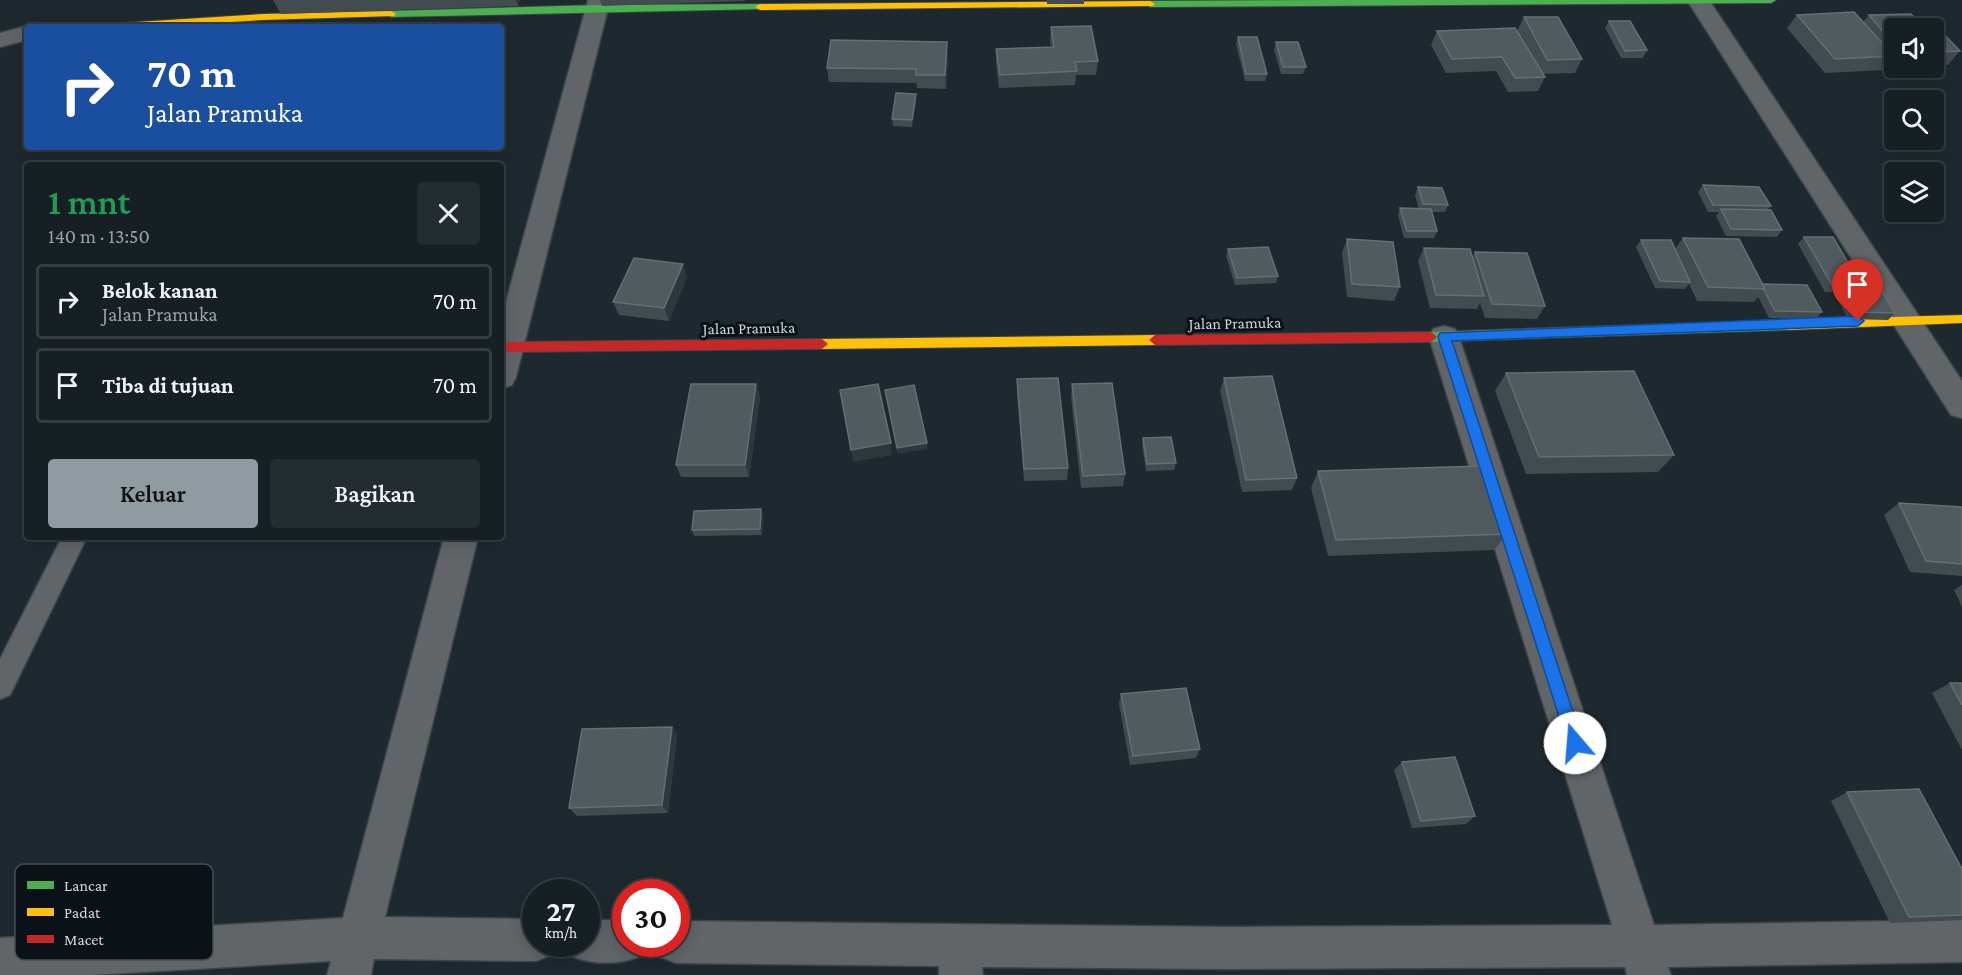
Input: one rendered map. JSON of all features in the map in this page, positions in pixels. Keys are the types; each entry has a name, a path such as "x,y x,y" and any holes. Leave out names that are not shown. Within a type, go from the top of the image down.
{"street":[{"path":"152,24 263,17 598,4 1771,0"},
{"path":"1698,1 1962,406"},
{"path":"504,364 598,4"},
{"path":"0,40 24,34"},
{"name":"Jalan Pramuka","path":"508,347 1444,337 1904,319 1962,319"},
{"path":"1444,337 1645,961"},
{"path":"354,956 460,540"},
{"path":"213,957 354,956 522,941"},
{"path":"690,943 960,960 1228,948 1645,961 1962,941"},
{"path":"0,959 15,959"}],"lane":[{"path":"0,686 73,540"}],"building":[{"path":"1854,12 1884,45 1884,57 1835,59 1797,15"},
{"path":"1911,14 1915,18 1884,18 1884,33 1869,15"},
{"path":"1524,17 1558,17 1582,59 1547,60"},
{"path":"1609,21 1630,21 1647,50 1625,51"},
{"path":"1091,26 1098,61 1075,62 1077,71 1000,75 996,49 1054,47 1051,27"},
{"path":"1515,28 1545,77 1515,78 1502,57 1452,59 1437,31"},
{"path":"1944,34 1960,51 1944,52"},
{"path":"1238,37 1257,37 1267,74 1246,74"},
{"path":"831,40 947,42 945,75 916,75 916,69 827,68"},
{"path":"1276,42 1298,42 1306,67 1283,67"},
{"path":"896,93 916,94 912,120 892,119"},
{"path":"1703,185 1759,187 1771,206 1713,205"},
{"path":"1418,187 1442,188 1448,205 1423,204"},
{"path":"1400,208 1431,209 1437,231 1407,231"},
{"path":"1721,209 1771,210 1782,230 1731,229"},
{"path":"1804,237 1833,237 1862,286 1832,285"},
{"path":"1683,238 1739,239 1765,289 1708,287"},
{"path":"1347,239 1393,242 1400,287 1352,284"},
{"path":"1641,240 1671,240 1690,282 1660,281"},
{"path":"1268,247 1278,276 1237,278 1228,249"},
{"path":"1424,248 1470,249 1484,296 1436,295"},
{"path":"1475,252 1527,253 1545,306 1492,304"},
{"path":"634,258 683,264 664,308 613,302"},
{"path":"1763,284 1807,285 1822,312 1775,311"},
{"path":"1842,289 1881,290 1895,313 1855,312"},
{"path":"1634,371 1674,455 1539,457 1506,373"},
{"path":"1272,376 1297,478 1246,480 1224,378"},
{"path":"1058,378 1068,468 1024,469 1017,379"},
{"path":"1112,383 1125,474 1083,476 1072,384"},
{"path":"691,384 756,384 745,465 676,465"},
{"path":"878,384 891,443 851,450 840,390"},
{"path":"914,385 927,443 897,448 885,390"},
{"path":"1171,437 1176,463 1147,464 1143,438"},
{"path":"1481,466 1507,534 1336,540 1318,471"},
{"path":"1899,503 1962,507 1962,564 1926,561"},
{"path":"761,509 760,529 692,530 694,511"},
{"path":"1950,683 1962,683 1962,705"},
{"path":"1186,688 1200,749 1133,756 1121,694"},
{"path":"672,727 662,805 569,808 582,729"},
{"path":"1455,757 1475,816 1421,821 1402,762"},
{"path":"1919,789 1962,869 1962,915 1909,917 1847,792"}],"traffic: fast":[{"path":"1150,4 1771,0"},
{"path":"391,14 597,8 760,7"},
{"path":"1431,337 1788,325"}],"traffic: slow":[{"path":"760,7 1150,4"},
{"path":"152,24 263,17 391,14"},
{"path":"1788,325 1962,319"},
{"path":"822,344 1155,340"}],"traffic: jam":[{"path":"1155,340 1431,337"},
{"path":"508,347 822,344"}],"route":[{"path":"1575,743 1444,337 1858,321"}]}
